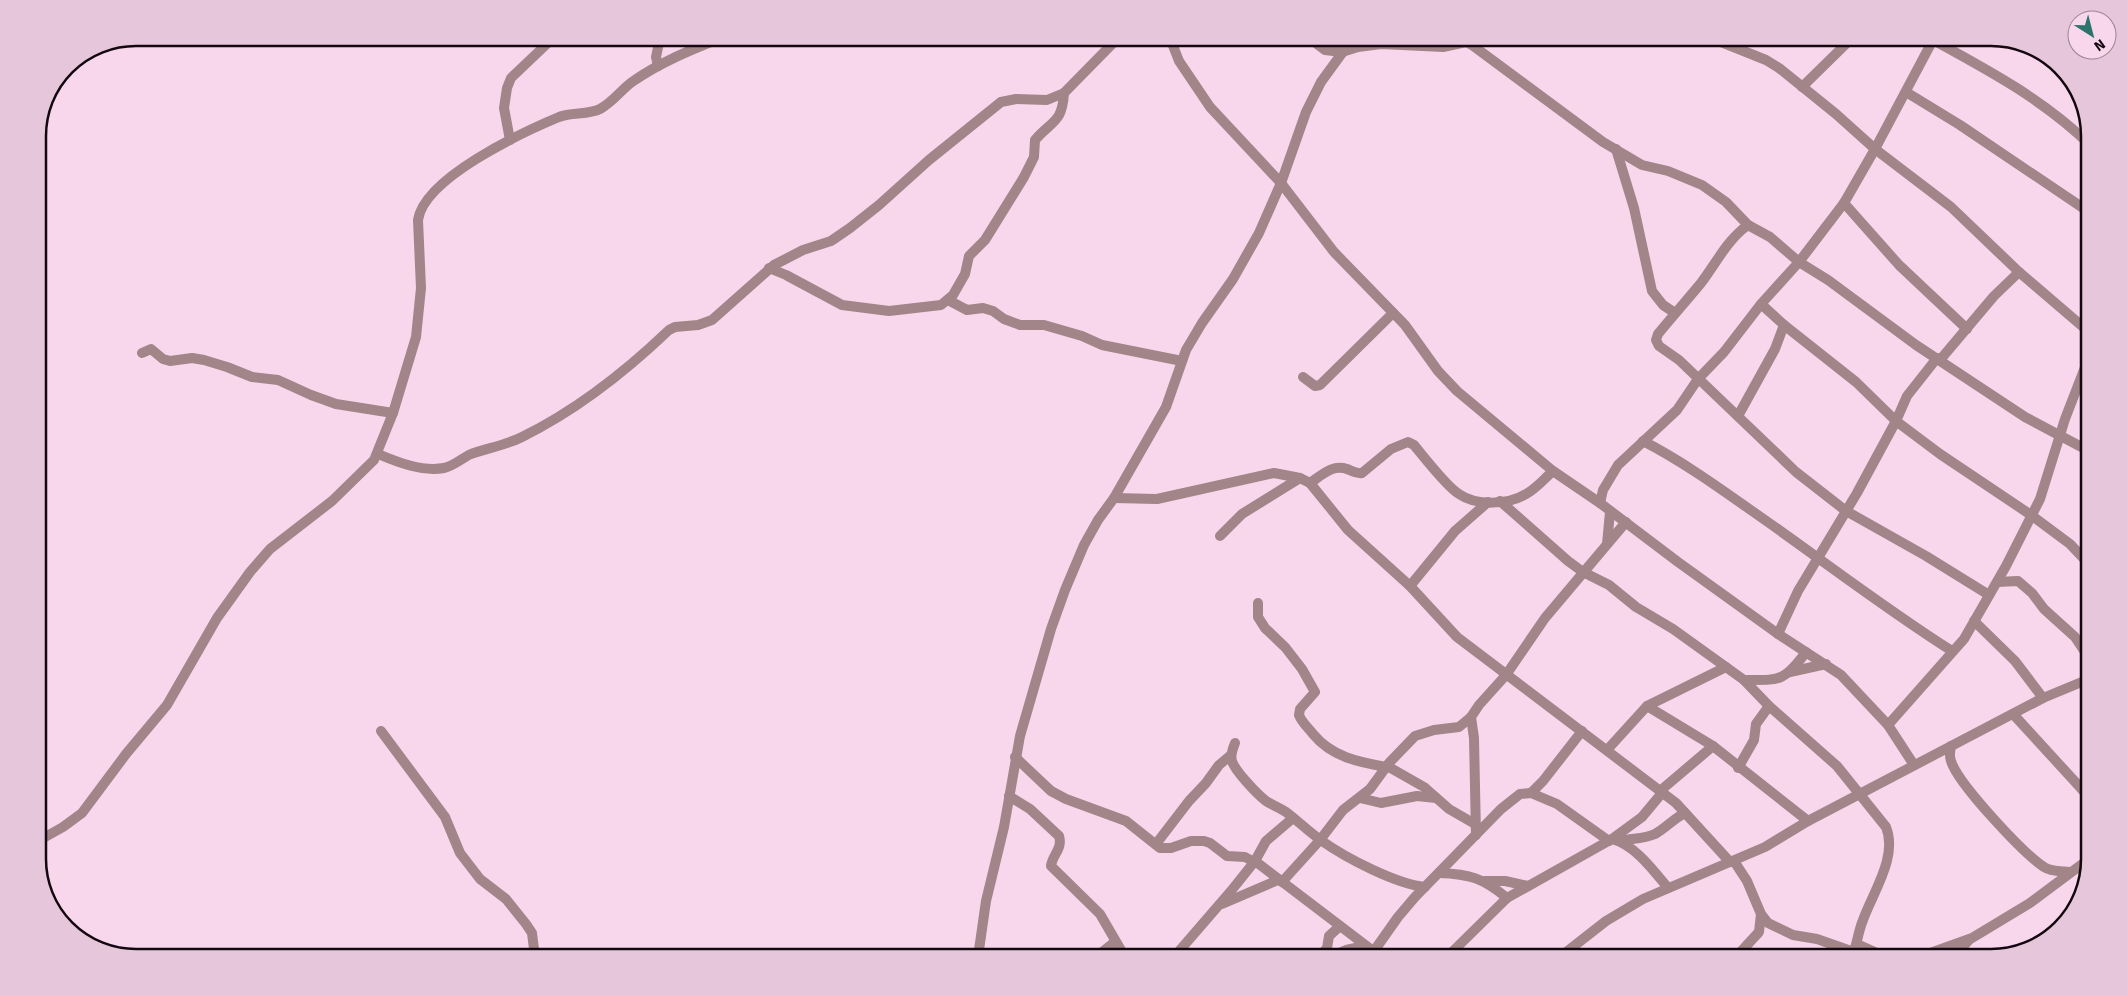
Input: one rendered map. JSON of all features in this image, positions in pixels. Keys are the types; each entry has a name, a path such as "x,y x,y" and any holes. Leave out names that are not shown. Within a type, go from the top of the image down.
{"street":[{"path":"510,140 504,108 505,96 511,78 545,46"},
{"path":"658,46 656,57 658,66"},
{"path":"46,837 82,813 126,754 167,705 217,618 270,549 332,501 368,467 378,454 416,338 420,310 419,211 434,191 472,161 510,140 561,116 599,109 610,102 631,83 658,66 703,46"},
{"path":"378,454 403,464 444,468 457,463 470,454 521,437 569,412 675,326 698,325 712,320 769,268 803,250 831,241 850,228 929,160 1001,102 1016,99 1047,100 1064,93 1110,46"},
{"path":"1173,46 1179,61 1210,107 1281,183 1334,252 1405,325 1438,371 1457,391 1553,471 1600,503 1778,634 1841,674 1888,724 1914,765"},
{"path":"1320,46 1325,50 1342,52 1365,46"},
{"path":"979,949 986,901 1004,827 1015,757 1051,629 1065,590 1084,545 1098,520 1114,498 1166,407 1182,361 1202,323 1233,279 1260,233 1281,183 1306,112 1321,82 1347,46"},
{"path":"1422,46 1448,46"},
{"path":"1472,46 1592,135 1642,165 1668,171 1702,185 1726,202 1748,225 1770,237 1799,262 1828,280 1916,346 2025,417 2081,447"},
{"path":"1731,46 1766,60 1836,114 1875,149 1950,207 2019,272 2081,325"},
{"path":"1802,87 1844,46"},
{"path":"1600,503 1603,490 1612,473 1642,441 1677,410 1698,379 1724,352 1761,304 1799,262 1844,202 1875,149 1929,46"},
{"path":"1945,46 2044,105 2080,135"},
{"path":"1906,92 2081,207"},
{"path":"769,268 842,305 889,311 938,306 948,300 965,274 969,256 985,240 1024,177 1034,157 1035,140 1056,121 1063,107 1064,93"},
{"path":"1616,149 1634,208 1652,291 1675,314"},
{"path":"1844,202 1888,253 1967,329"},
{"path":"1748,225 1736,234 1702,282 1658,334 1656,340 1659,346 1679,360 1796,472 1846,511 1926,556 1989,595"},
{"path":"1778,634 1798,590 1846,511 1896,421 1907,396 1994,296 2019,272"},
{"path":"948,300 967,310 982,308 992,311 1004,319 1020,325 1044,325 1082,336 1102,345 1182,361"},
{"path":"1761,304 1784,325 1856,382 1896,421 1940,454 2031,514 2070,544 2081,556"},
{"path":"1303,378 1315,386 1320,385 1393,313"},
{"path":"1738,416 1775,349 1784,325"},
{"path":"142,352 151,349 163,359 170,361 192,358 211,362 252,377 278,380 336,404 393,413"},
{"path":"1888,724 1964,639 2006,566 2040,499 2061,437 2065,419 2081,378"},
{"path":"1642,441 1672,456 1819,558 1893,613 1952,651"},
{"path":"1220,536 1242,514 1305,480 1336,467 1358,474 1362,473 1391,449 1408,442 1414,446 1457,494 1470,501 1500,501 1528,494 1553,471"},
{"path":"1114,498 1158,499 1274,473 1305,480 1348,530 1410,586 1456,637 1607,750 1661,792 1685,814 1732,861 1747,881 1761,914 1768,923 1783,932 1817,939 1847,949"},
{"path":"1500,501 1554,550 1583,572 1609,585 1636,607 1673,629 1744,680 1769,706 1838,766 1859,795 1886,826 1889,841 1882,874 1862,922 1855,949"},
{"path":"1410,586 1455,531 1488,502"},
{"path":"1607,544 1610,512"},
{"path":"1219,906 1280,881 1320,840 1343,810 1370,789 1386,767 1415,736 1434,730 1459,727 1471,717 1479,704 1506,675 1544,618 1626,522"},
{"path":"2006,566 2016,580 2032,593 2044,609 2071,633 2081,646"},
{"path":"1997,582 2016,580"},
{"path":"1258,603 1258,617 1265,628 1285,646 1302,669 1315,692 1300,709 1299,715 1318,740 1338,755 1386,767 1424,787 1449,809 1475,824"},
{"path":"1974,622 2015,661 2043,698"},
{"path":"1790,672 1806,652"},
{"path":"1744,680 1779,678 1790,672 1826,664"},
{"path":"1607,750 1647,706 1726,667"},
{"path":"1571,949 1606,921 1642,899 1765,847 1914,765 2043,698 2081,683"},
{"path":"1647,706 1713,746 1738,768 1808,822"},
{"path":"1738,768 1754,740 1756,724 1769,706"},
{"path":"2013,714 2081,787"},
{"path":"1471,717 1474,738 1476,835"},
{"path":"381,731 445,817 460,854 480,879 506,899 526,924 532,933 534,949"},
{"path":"1531,793 1543,781 1582,731"},
{"path":"1235,742 1231,755 1232,761 1260,795 1339,852 1384,874 1416,886 1425,887"},
{"path":"1456,949 1507,898 1613,840 1642,817 1661,792 1713,746"},
{"path":"1951,746 1951,763 1958,775 1995,820 2024,850 2050,870 2070,872"},
{"path":"1156,844 1219,765 1231,755"},
{"path":"1015,757 1051,791 1066,799 1126,821 1164,849 1191,842 1204,841 1210,843 1226,856 1244,857 1254,862 1370,949"},
{"path":"1381,949 1398,917 1476,835 1520,794 1531,793 1557,804 1645,861 1668,888"},
{"path":"1009,796 1030,809 1059,836 1060,848 1053,857 1052,866 1100,914 1119,949"},
{"path":"1360,798 1381,803 1418,796 1436,798"},
{"path":"1613,840 1646,838 1672,820 1685,814"},
{"path":"1182,949 1254,862 1266,841 1293,818"},
{"path":"1943,949 1972,938 2030,903 2080,865"},
{"path":"1439,873 1460,873 1473,876 1485,881 1507,898"},
{"path":"1485,881 1505,881 1528,886"},
{"path":"1744,949 1759,932 1761,914"},
{"path":"1326,949 1329,936 1340,926"},
{"path":"1962,949 1972,938"},
{"path":"1107,949 1115,942"},
{"path":"1831,945 1834,949"},
{"path":"1351,949 1365,946"}]}
